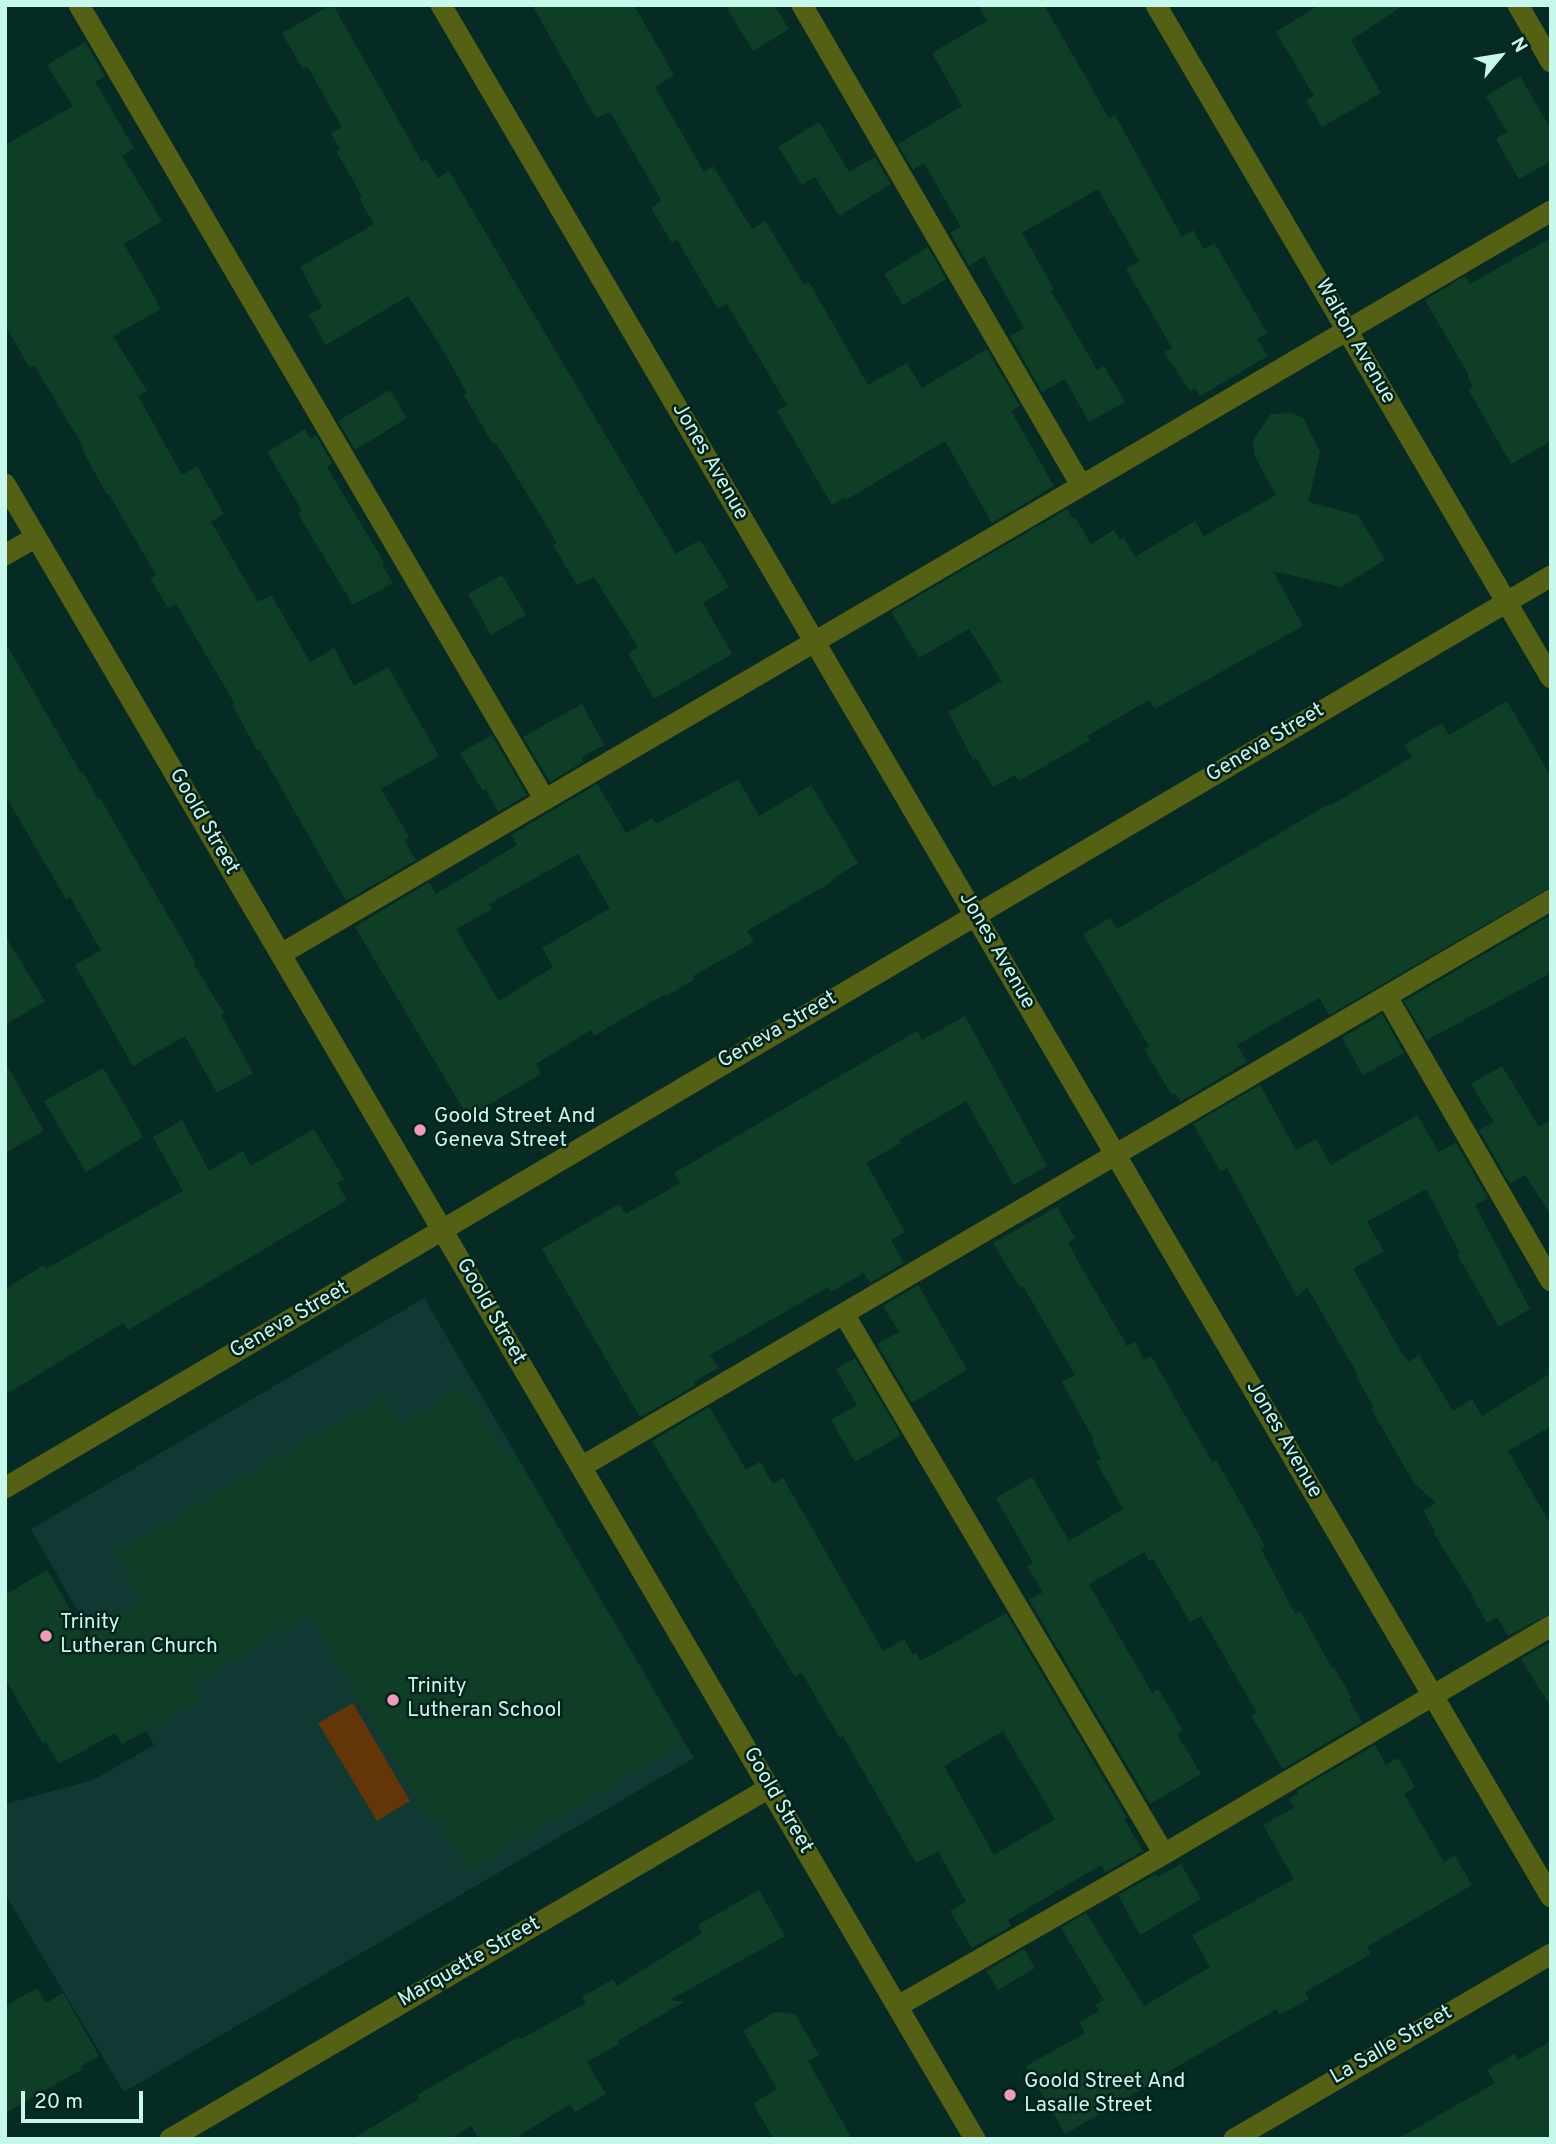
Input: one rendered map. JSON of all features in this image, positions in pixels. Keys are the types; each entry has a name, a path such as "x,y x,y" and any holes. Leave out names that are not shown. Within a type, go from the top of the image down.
{"street":[{"path":"79,5 545,800"},
{"name":"Jones Avenue","path":"441,5 1551,1897"},
{"path":"802,5 1081,485"},
{"name":"Walton Avenue","path":"1156,5 1551,678"},
{"path":"1518,5 1551,62"},
{"path":"281,954 1551,211"},
{"name":"Goold Street","path":"5,484 975,2139"},
{"path":"5,555 36,537"},
{"name":"Geneva Street","path":"5,1488 1551,576"},
{"path":"581,1467 1551,900"},
{"path":"1387,997 1551,1281"},
{"path":"844,1314 1164,1854"},
{"path":"898,2006 1164,1854 1551,1626"},
{"name":"Marquette Street","path":"170,2139 769,1788"},
{"name":"La Salle Street","path":"1234,2139 1551,1954"}],"shaded area":[{"name":"Trinity Lutheran School","path":"424,1298 694,1758 124,2092 5,1894 5,1804 93,1780 154,1745 31,1529"},
{"path":"353,1703 410,1801 377,1821 318,1723"}],"building":[{"path":"331,5 422,162 426,159 438,178 449,171 676,554 700,540 729,587 703,603 732,654 654,699 628,653 638,647 594,577 577,585 553,545 557,543 496,443 493,444 464,395 467,393 441,347 408,296 326,345 309,315 322,307 300,267 374,224 359,198 362,196 336,151 340,149 331,133 342,127 307,66 303,69 282,33"},
{"path":"532,5 634,5 674,75 655,87 704,172 713,166 752,229 765,221 804,285 809,282 868,385 907,363 922,388 987,349 1020,406 1011,411 1054,486 992,523 945,441 846,500 845,497 832,505 777,411 787,405 727,304 718,309 677,240 672,243 651,208 661,201 660,198 610,112 596,118"},
{"path":"725,5 774,5 789,29 753,51"},
{"path":"978,5 1044,5 1109,118 1115,115 1182,237 1193,230 1204,249 1214,243 1217,247 1267,333 1257,339 1268,356 1200,396 1195,388 1190,391 1164,352 1172,348 1126,269 1139,261 1098,189 1022,233 1054,289 1051,291 1097,370 1104,366 1125,402 1089,422 1065,379 1042,392 1010,336 1024,328 984,256 969,266 950,233 961,227 924,163 913,170 898,144 962,106 932,53 987,21"},
{"path":"1319,5 1404,5 1351,40 1381,93 1322,127 1306,100 1314,96 1276,32"},
{"path":"85,42 105,76 95,82 134,148 122,156 162,221 124,244 161,309 113,336 147,391 138,396 182,475 197,466 224,514 211,522 258,602 271,595 310,662 334,648 354,686 388,667 439,756 381,789 409,837 404,840 416,860 346,901 259,749 257,750 232,705 235,704 176,604 168,608 150,578 156,575 109,494 107,495 82,449 84,448 34,365 30,368 5,325 5,145 73,106 47,65"},
{"path":"1520,76 1551,130 1551,161 1519,179 1497,141 1497,138 1507,132 1486,96"},
{"path":"819,122 849,172 875,157 891,184 839,216 815,177 802,185 778,147"},
{"path":"1551,238 1551,441 1511,464 1468,389 1473,386 1467,376 1469,375 1425,300 1465,276 1470,284"},
{"path":"928,247 946,279 903,305 884,274"},
{"path":"390,390 407,418 355,450 338,421"},
{"path":"1292,413 1303,418 1320,452 1308,502 1358,515 1385,560 1341,587 1273,571 1303,626 1155,709 1149,700 1087,736 1090,740 1019,781 1015,775 993,787 976,758 973,760 948,712 1002,681 969,629 919,658 891,612 1067,509 1091,544 1114,530 1120,540 1124,538 1135,557 1195,521 1204,536 1276,495 1254,455 1253,440 1271,414"},
{"path":"305,429 310,439 316,435 332,463 328,469 385,564 382,565 393,583 353,605 298,514 302,511 267,452"},
{"path":"502,575 526,615 491,635 468,594"},
{"path":"5,642 195,962 193,963 224,1013 221,1015 253,1073 217,1093 185,1036 133,1066 75,965 101,950 70,897 66,899 5,795"},
{"path":"1507,701 1551,777 1551,887 1329,1015 1319,998 1237,1045 1247,1062 1180,1102 1175,1093 1172,1095 1144,1049 1149,1046 1083,934 1110,918 1117,929 1329,804 1330,806 1412,757 1404,745 1442,723 1449,735"},
{"path":"582,704 604,745 581,758 583,762 550,782 523,737"},
{"path":"492,735 527,795 498,812 486,789 483,791 460,753"},
{"path":"738,779 759,816 811,785 858,863 831,880 832,882 747,931 754,942 594,1036 591,1030 536,1064 541,1074 468,1117 355,927 429,882 436,894 517,845 511,835 597,784 626,833 652,818 656,824","holes":["578,854 610,908 542,948 553,967 499,1001 456,929 492,909 489,904"]},
{"path":"1551,915 1551,973 1427,1040 1404,1001"},
{"path":"5,936 45,1001 5,1025"},
{"path":"1382,1014 1404,1053 1363,1075 1342,1038"},
{"path":"965,1016 1047,1166 1014,1185 966,1101 899,1140 901,1143 866,1163 905,1232 891,1240 904,1263 870,1283 864,1273 831,1292 828,1287 710,1355 718,1368 694,1382 696,1385 640,1417 542,1249 619,1204 626,1214 680,1183 674,1173 917,1031 922,1040"},
{"path":"5,1062 44,1131 5,1153"},
{"path":"1502,1066 1539,1127 1551,1120 1551,1215 1525,1175 1510,1184 1479,1130 1494,1122 1471,1084"},
{"path":"103,1068 143,1137 86,1172 44,1101"},
{"path":"1260,1085 1296,1150 1316,1139 1331,1165 1417,1115 1439,1152 1456,1143 1488,1198 1475,1205 1530,1309 1499,1327 1457,1254 1460,1253 1426,1189 1367,1222 1384,1251 1353,1269 1408,1362 1419,1355 1453,1411 1472,1399 1482,1416 1551,1373 1551,1426 1508,1451 1551,1525 1551,1613 1508,1636 1497,1617 1487,1623 1433,1532 1435,1531 1423,1510 1436,1503 1414,1483 1371,1409 1374,1408 1356,1376 1358,1375 1307,1287 1297,1297 1227,1168 1221,1172 1193,1124"},
{"path":"182,1120 209,1171 243,1151 251,1166 314,1129 344,1179 337,1183 347,1200 128,1330 123,1323 5,1395 5,1289 44,1265 46,1269 183,1191 153,1137"},
{"path":"1057,1207 1075,1238 1068,1242 1075,1256 1127,1346 1135,1342 1144,1360 1151,1356 1212,1462 1216,1460 1265,1546 1261,1549 1295,1614 1300,1611 1352,1698 1349,1700 1362,1722 1283,1769 1251,1716 1257,1713 1201,1616 1190,1622 1153,1559 1149,1561 1144,1552 1089,1584 1152,1693 1158,1689 1183,1730 1177,1734 1201,1774 1150,1804 1029,1600 1043,1592 1027,1567 1033,1563 996,1498 1032,1477 1069,1541 1123,1509 1096,1462 1101,1459 1092,1442 1094,1440 1062,1382 1075,1375 1023,1286 1020,1288 993,1243"},
{"path":"918,1285 967,1370 912,1403 877,1344 899,1332 883,1306"},
{"path":"855,1358 901,1435 855,1462 831,1420 857,1405 836,1369"},
{"path":"465,1386 505,1456 513,1451 684,1744 468,1870 437,1818 430,1822 310,1615 194,1683 203,1699 122,1744 115,1733 59,1764 46,1742 43,1744 5,1679 5,1595 47,1570 85,1635 143,1601 114,1553 383,1396 399,1424"},
{"path":"709,1407 746,1469 760,1462 773,1484 783,1478 883,1651 904,1639 913,1655 916,1653 921,1661 1006,1613 1127,1818 1124,1819 1143,1851 1105,1872 1101,1865 1008,1920 1011,1926 972,1948 950,1911 966,1902 938,1851 916,1863 843,1736 840,1738 802,1673 795,1677 652,1441","holes":["1003,1731 1055,1819 994,1855 944,1766"]},
{"path":"1551,1641 1551,1707 1521,1659"},
{"path":"1375,1745 1386,1765 1398,1758 1415,1787 1404,1794 1444,1862 1455,1856 1472,1885 1367,1947 1371,1954 1305,1992 1309,1999 1280,2015 1277,2009 1065,2134 1026,2066 1085,2033 1079,2022 1099,2011 1095,2005 1104,2000 1061,1928 1086,1913 1144,2006 1210,1967 1192,1935 1294,1879 1263,1825 1294,1808 1288,1799 1298,1794 1296,1791"},
{"path":"1181,1864 1201,1899 1140,1935 1118,1895"},
{"path":"759,1890 785,1936 670,2000 684,2002 587,2062 606,2094 575,2112 570,2104 514,2139 479,2139 471,2126 450,2139 352,2139 419,2099 417,2095 520,2036 521,2039 586,2003 582,1997 613,1979 617,1986 702,1933 698,1925"},
{"path":"1024,1949 1035,1968 998,1990 986,1971"},
{"path":"37,1988 46,2003 63,1993 99,2056 81,2066 83,2069 5,2113 5,2006"},
{"path":"775,2012 795,2014 819,2055 808,2061 852,2139 774,2139 753,2104 777,2089 743,2031"},
{"path":"1551,2041 1551,2139 1397,2139 1495,2083 1487,2070 1515,2054 1518,2060"}],"place":[{"name":"Goold Street And Geneva Street","path":"420,1130"},
{"name":"Trinity Lutheran Church","path":"46,1636"},
{"name":"Trinity Lutheran School","path":"393,1700"},
{"name":"Goold Street And Lasalle Street","path":"1010,2095"}]}
